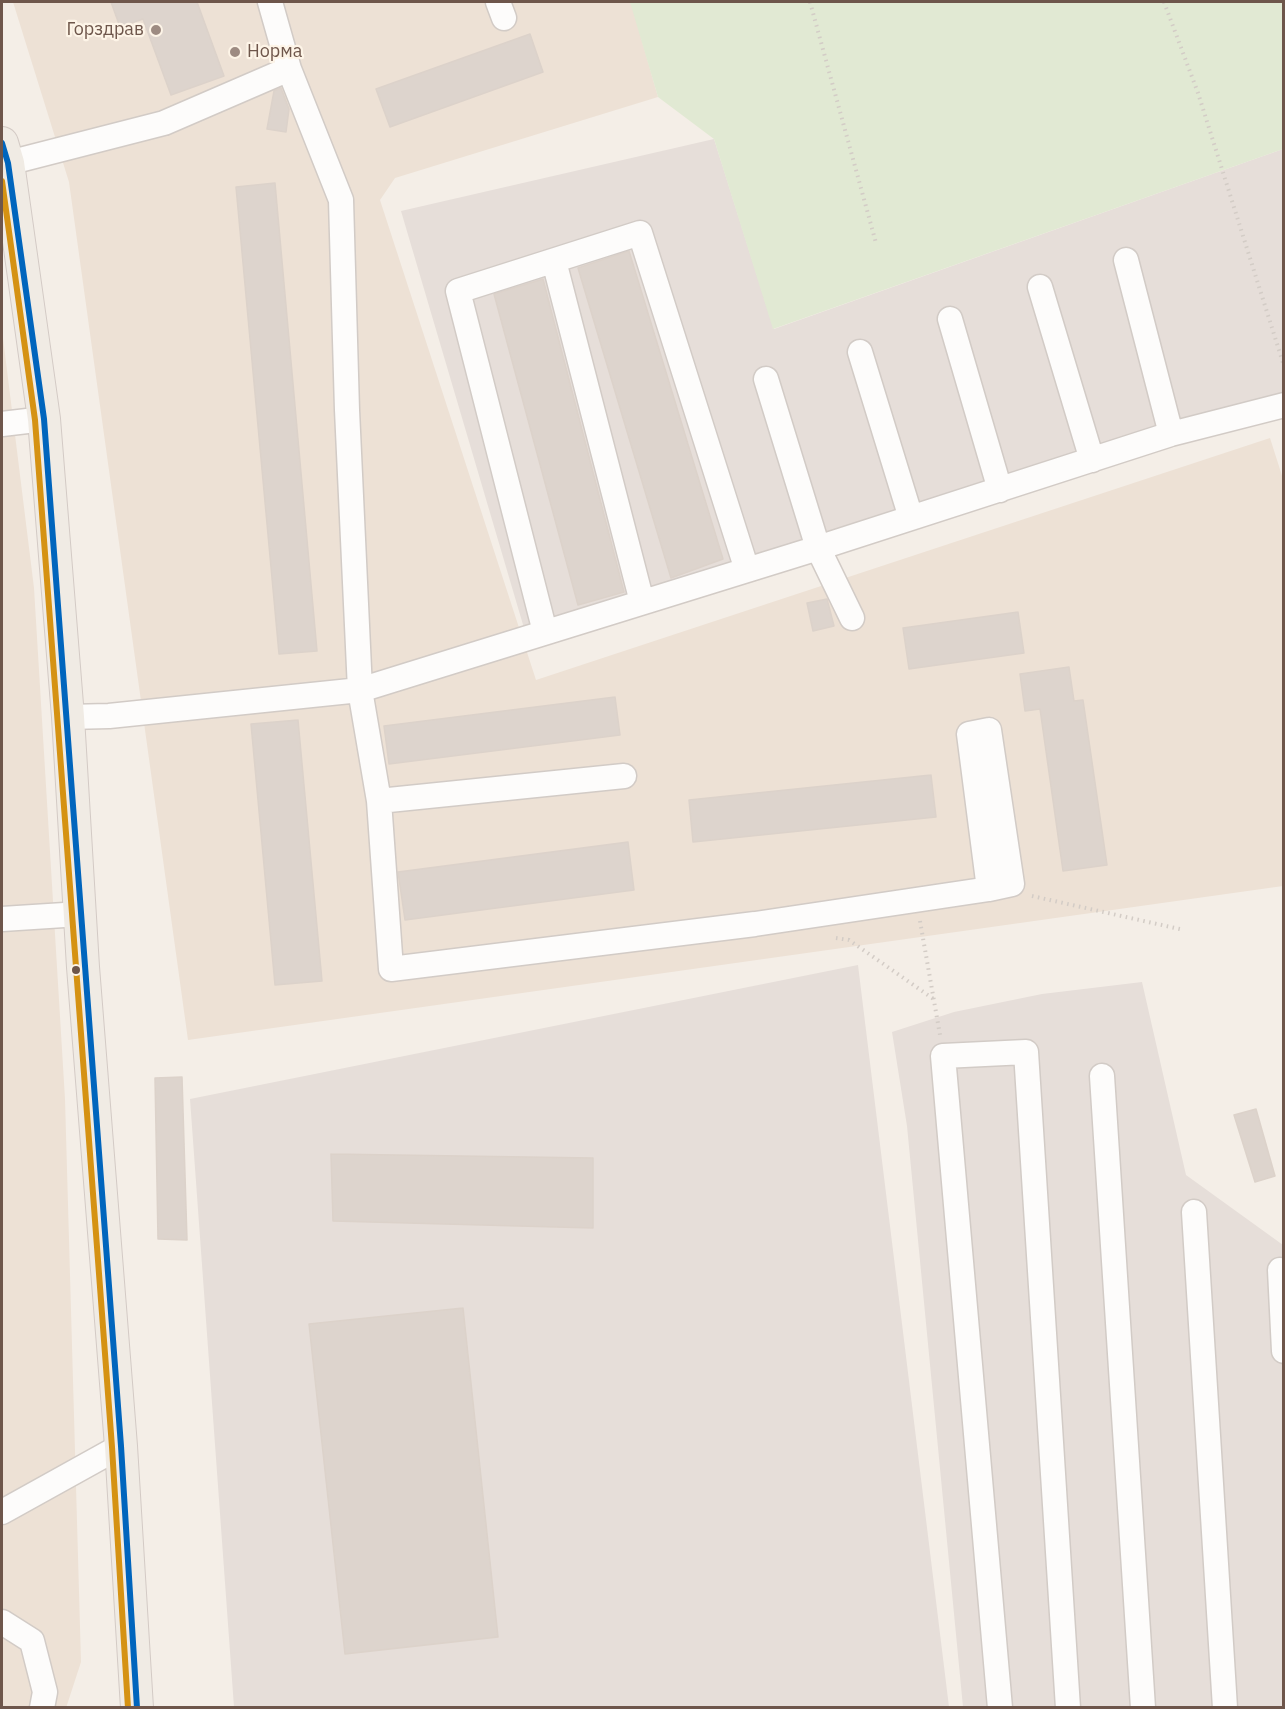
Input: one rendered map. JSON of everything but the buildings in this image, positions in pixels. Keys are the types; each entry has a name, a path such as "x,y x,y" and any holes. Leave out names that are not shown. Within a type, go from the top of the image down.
{"main road":[{"path":"5,153 44,419 121,1446 137,1707"}],"street":[{"path":"270,2 289,69 341,201 347,421 360,690 379,801 391,969 755,924 1001,887"},
{"path":"5,153 164,123 289,69"},
{"path":"545,632 458,291 640,233 747,570"},
{"path":"1126,260 1171,435"},
{"path":"554,261 642,602"},
{"path":"1040,287 1092,460"},
{"path":"950,319 1000,490"},
{"path":"860,352 911,518"},
{"path":"766,379 818,548 852,618"},
{"path":"68,717 110,716 360,690 818,548 1171,435 1284,405"},
{"path":"2,424 44,419"},
{"path":"989,730 1001,887 969,734 989,730"},
{"path":"379,801 624,776"},
{"path":"2,920 80,914"},
{"path":"1000,1707 943,1056 1026,1052 1068,1707"},
{"path":"1102,1076 1143,1707"},
{"path":"1194,1212 1225,1707"},
{"path":"1280,1270 1284,1351"},
{"path":"2,1512 121,1446"},
{"path":"2,1622 32,1641 45,1692 42,1707"}],"path":[{"path":"810,2 876,243"},
{"path":"1164,2 1198,93 1284,366"},
{"path":"1001,887 1184,930"},
{"path":"915,899 935,1000 943,1056"},
{"path":"826,936 849,940 935,1000"}],"shaded area":[{"path":"13,2 631,2 658,97 395,178 380,200 536,680 1270,438 1284,482 1283,886 188,1040 69,182"},
{"path":"714,139 774,329 1283,149 1283,424 1279,408 529,645 401,211"},
{"path":"2,330 34,588 65,1099 81,1662 66,1708 2,1707"},
{"path":"858,965 949,1707 234,1707 190,1099"},
{"path":"1142,982 1186,1175 1283,1245 1283,1707 963,1707 907,1126 892,1032 954,1012 1042,994"}],"green space":[{"path":"630,2 1283,2 1283,149 773,329 714,139 658,97"}],"transit line":[{"path":"2,143 8,163 44,419 121,1446 137,1708"},
{"path":"2,181 35,420 112,1447 128,1708"}],"place":[{"name":"Горздрав","path":"156,30"},
{"name":"Норма","path":"235,52"}]}
